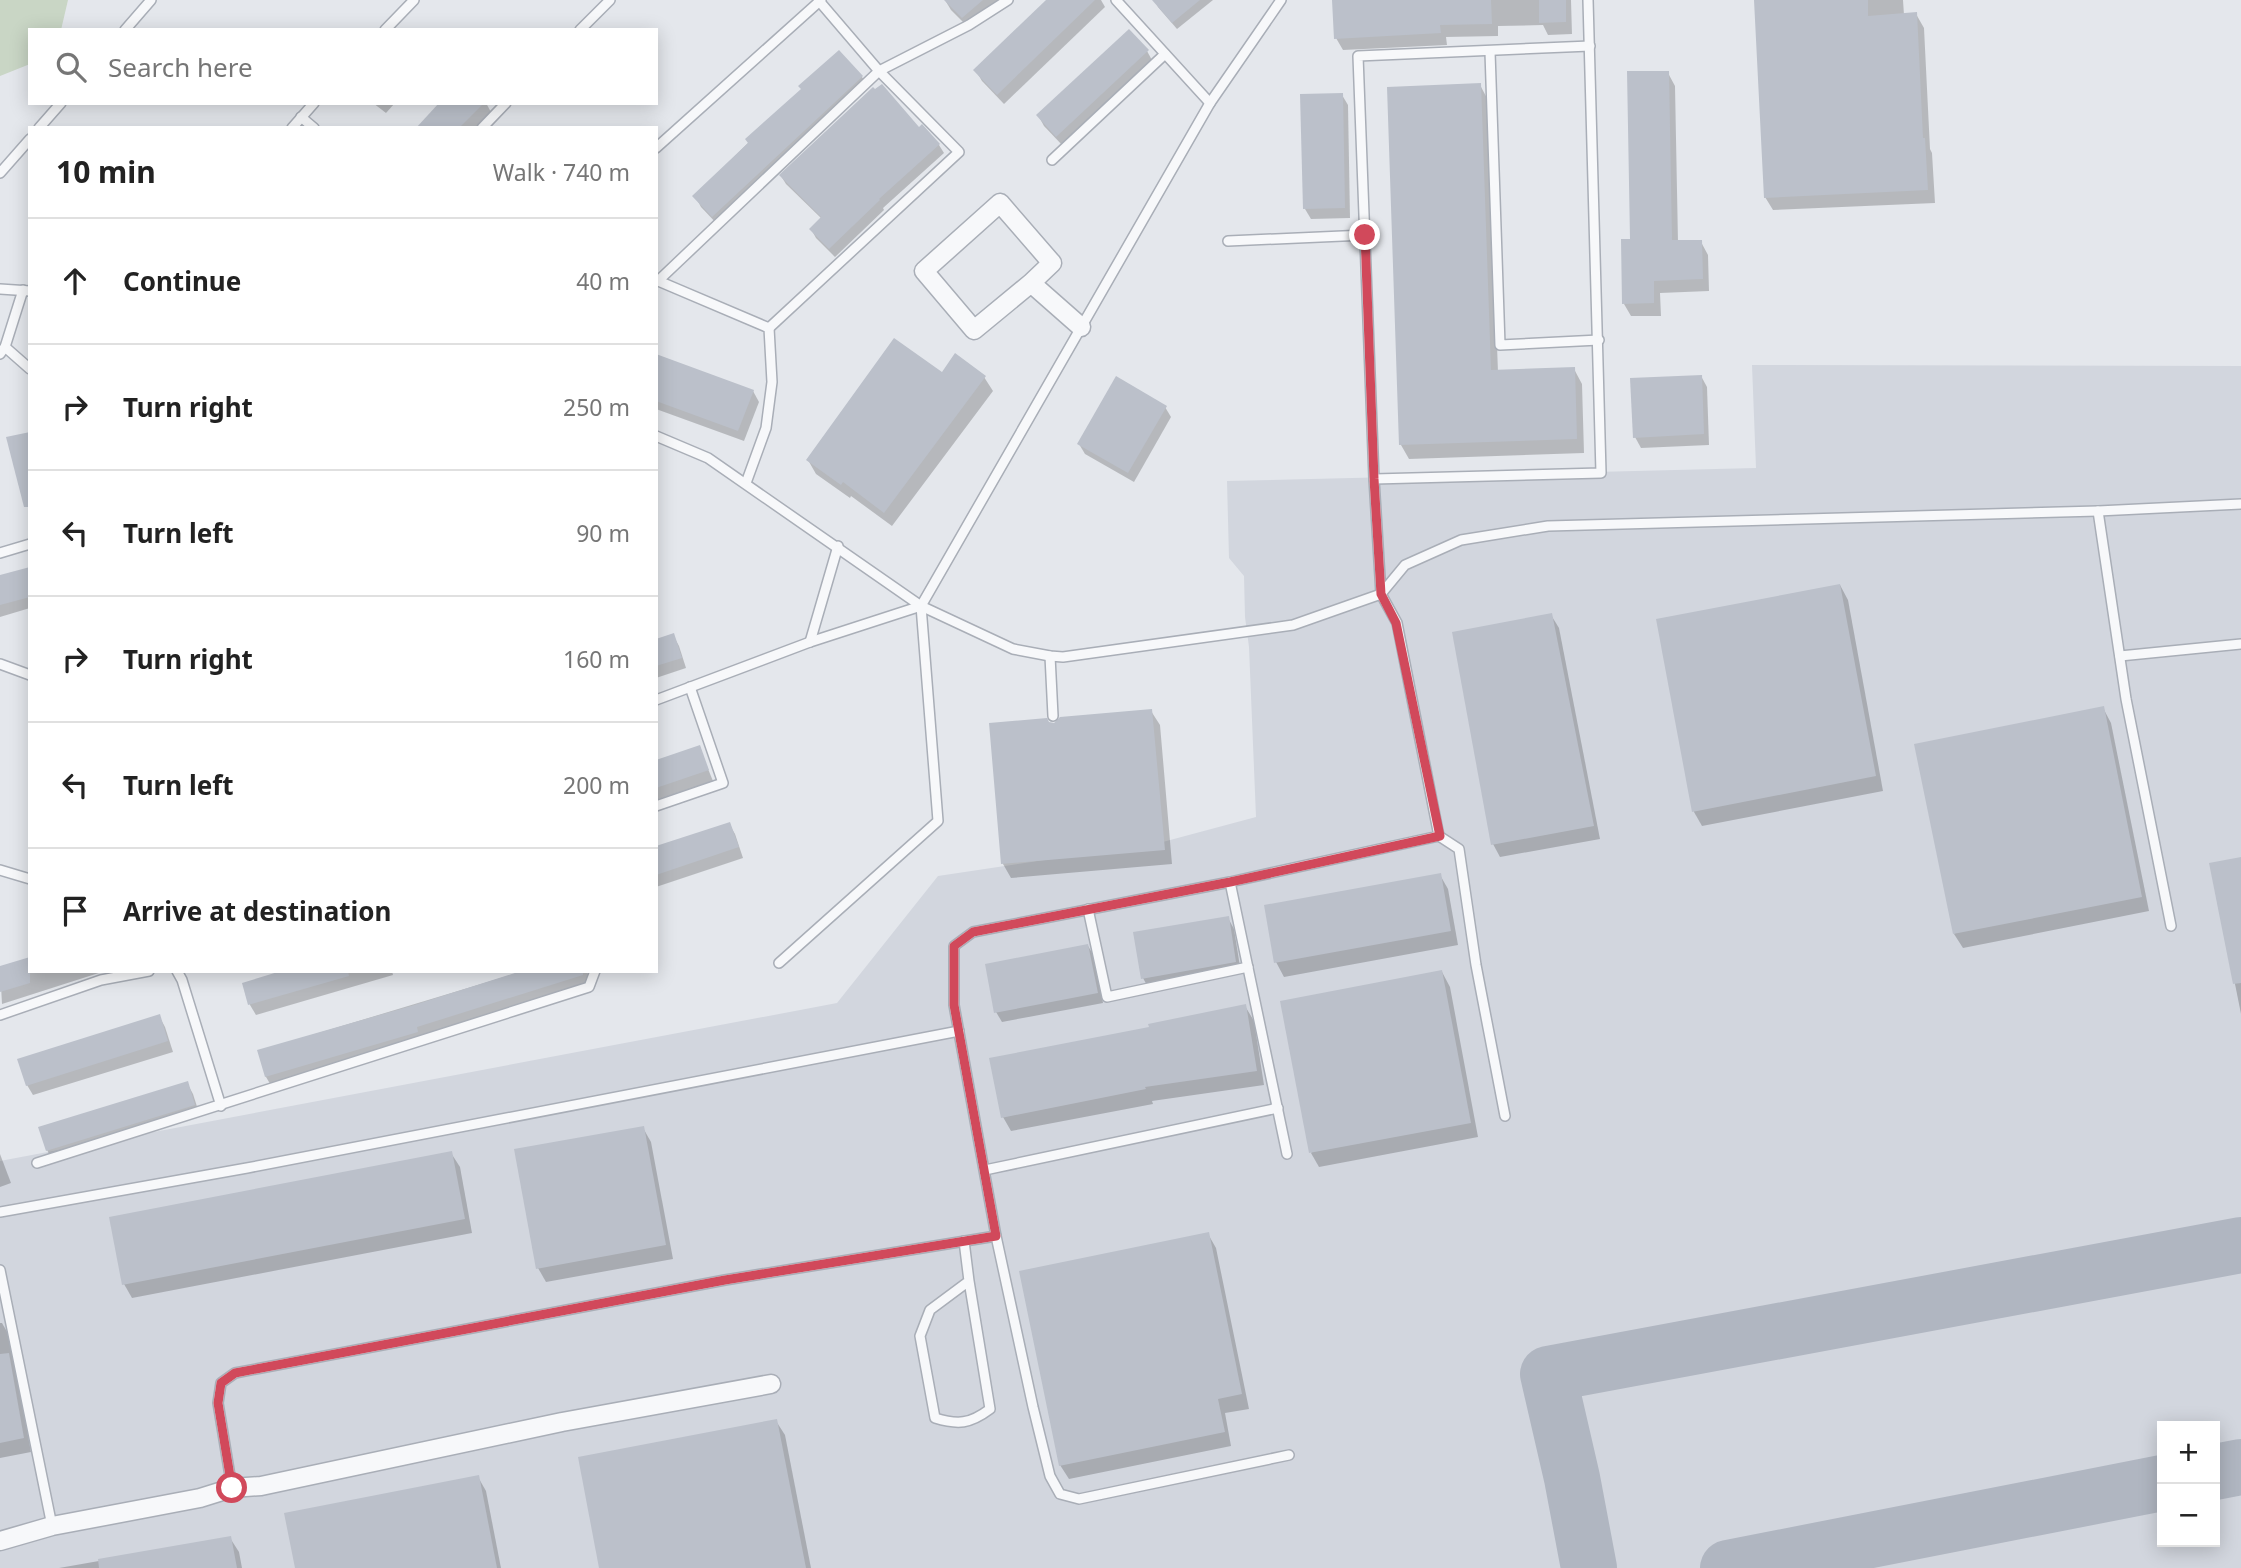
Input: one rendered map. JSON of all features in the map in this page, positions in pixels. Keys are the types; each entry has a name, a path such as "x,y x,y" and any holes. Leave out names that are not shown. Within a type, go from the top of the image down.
{"street":[{"path":"1000,203 1052,263 1031,284 974,330 924,271 1000,203"},
{"path":"1031,284 1081,327"},
{"path":"0,1541 52,1526 200,1498 232,1488 261,1486 562,1422 771,1384"}],"lane":[{"path":"127,28 151,0"},
{"path":"387,28 414,0"},
{"path":"582,28 610,0"},
{"path":"658,279 879,71 969,25 1008,0"},
{"path":"1116,0 1210,103"},
{"path":"779,963 938,821 921,606 1210,103 1281,0"},
{"path":"1374,479 1601,473 1588,0"},
{"path":"658,146 820,1 879,71 959,152 769,328"},
{"path":"1505,1116 1476,965 1459,849 1440,836 1396,623 1381,594 1358,56 1590,46"},
{"path":"1490,52 1500,345 1599,340"},
{"path":"1052,160 1165,54"},
{"path":"41,126 59,105"},
{"path":"294,126 312,105"},
{"path":"484,126 504,105"},
{"path":"301,117 312,126"},
{"path":"0,173 28,141"},
{"path":"1228,241 1365,235"},
{"path":"658,280 769,328"},
{"path":"0,289 27,290 3,350 28,368"},
{"path":"746,483 766,428 772,382 769,328"},
{"path":"658,437 708,458 921,606 1013,649 1063,657 1293,625 1381,594 1405,565 1461,540 1548,526 2098,511 2241,504"},
{"path":"2098,511 2126,699 2171,926"},
{"path":"0,553 28,545"},
{"path":"810,642 838,547"},
{"path":"658,699 810,642 921,606"},
{"path":"2120,656 2241,644"},
{"path":"1049,656 1053,716"},
{"path":"0,664 28,674"},
{"path":"658,805 723,783 690,687"},
{"path":"1289,1455 1079,1499 1060,1494 1050,1476 1032,1407 996,1236 954,1005 954,946 973,932 1230,882 1440,836"},
{"path":"0,870 28,878"},
{"path":"1230,882 1287,1154"},
{"path":"1088,909 1107,997 1248,967"},
{"path":"0,1015 102,980 139,973"},
{"path":"178,973 221,1106"},
{"path":"37,1163 589,987 594,973"},
{"path":"0,1212 247,1168 959,1031"},
{"path":"985,1170 1278,1108"},
{"path":"232,1488 218,1403 221,1383 235,1373 725,1280 996,1236"},
{"path":"964,1241 990,1409 975,1420 952,1423 935,1418 920,1336 930,1310 969,1282"},
{"path":"0,1270 52,1526"}],"shaded area":[{"path":"1752,365 2241,366 2241,1568 0,1568 0,1161 837,1003 938,876 1159,843 1256,817 1244,576 1229,558 1227,481 1756,468"}],"green space":[{"path":"0,0 68,0 61,28 28,28 28,65 0,76"}],"building":[{"path":"944,0 983,0 962,18"},
{"path":"1046,0 1095,0 997,95 973,70"},
{"path":"1152,0 1200,0 1172,23"},
{"path":"1332,0 1491,0 1492,24 1440,25 1441,33 1334,39"},
{"path":"1539,0 1566,0 1566,22 1539,23"},
{"path":"1754,0 1868,0 1868,16 1917,12 1928,190 1764,198"},
{"path":"1129,29 1149,50 1056,137 1036,115"},
{"path":"839,50 863,76 712,217 692,196 748,143 745,139 801,89 798,86"},
{"path":"1627,71 1669,71 1672,240 1702,240 1703,279 1654,281 1654,303 1622,304 1621,239 1630,239"},
{"path":"1481,83 1491,370 1575,367 1577,439 1399,445 1387,87"},
{"path":"882,84 919,127 922,124 940,144 829,249 809,229 821,217 779,175 873,87 875,89"},
{"path":"1343,93 1345,208 1303,209 1300,94"},
{"path":"437,105 482,105 461,126 418,126"},
{"path":"894,338 942,372 955,353 986,376 884,513 843,482 841,485 806,460"},
{"path":"658,355 754,390 738,431 658,402"},
{"path":"1702,375 1704,434 1633,438 1630,378"},
{"path":"1116,376 1167,406 1128,473 1077,444"},
{"path":"28,432 28,507 24,507 6,437"},
{"path":"28,568 28,598 0,605 0,575"},
{"path":"1840,584 1876,776 1692,812 1656,619"},
{"path":"1552,613 1594,826 1491,845 1452,632"},
{"path":"674,633 682,658 658,665 658,638"},
{"path":"2104,706 2142,897 1953,934 1914,744"},
{"path":"1152,709 1165,850 1001,864 989,723 1047,718 1054,723 1060,717"},
{"path":"700,745 709,770 658,787 658,759"},
{"path":"730,822 739,847 658,874 658,845"},
{"path":"2241,857 2241,983 2233,984 2209,863"},
{"path":"1441,873 1451,931 1274,963 1264,905"},
{"path":"1229,916 1236,962 1141,979 1133,932"},
{"path":"1088,944 1098,993 994,1013 985,964"},
{"path":"28,958 30,983 0,992 0,966"},
{"path":"1442,970 1471,1123 1309,1153 1280,1001"},
{"path":"274,973 348,973 349,976 248,1005 242,983"},
{"path":"515,973 583,973 417,1027 418,1032 265,1077 257,1050"},
{"path":"1246,1004 1257,1071 1145,1087 1146,1089 1001,1118 989,1058 1149,1027 1148,1024"},
{"path":"160,1014 168,1041 26,1086 17,1059"},
{"path":"188,1081 195,1105 46,1151 38,1127"},
{"path":"644,1126 666,1245 536,1269 514,1149"},
{"path":"452,1151 465,1219 122,1285 109,1217"},
{"path":"1209,1232 1242,1394 1218,1399 1225,1432 1059,1466 1019,1271"},
{"path":"9,1353 24,1438 0,1443 0,1354"},
{"path":"777,1419 806,1568 599,1568 578,1457"},
{"path":"479,1475 497,1568 295,1568 284,1513"},
{"path":"231,1536 237,1568 99,1568 98,1559"}],"taxiway":[{"path":"1589,1568 1548,1374 2241,1245"},
{"path":"2220,1471 2241,1467"},
{"path":"1728,1568 2157,1484"}],"route":[{"path":"232,1488 218,1403 221,1383 235,1373 725,1280 996,1236 954,1005 954,946 973,932 1230,882 1440,836 1396,623 1381,594 1365,235"}]}
